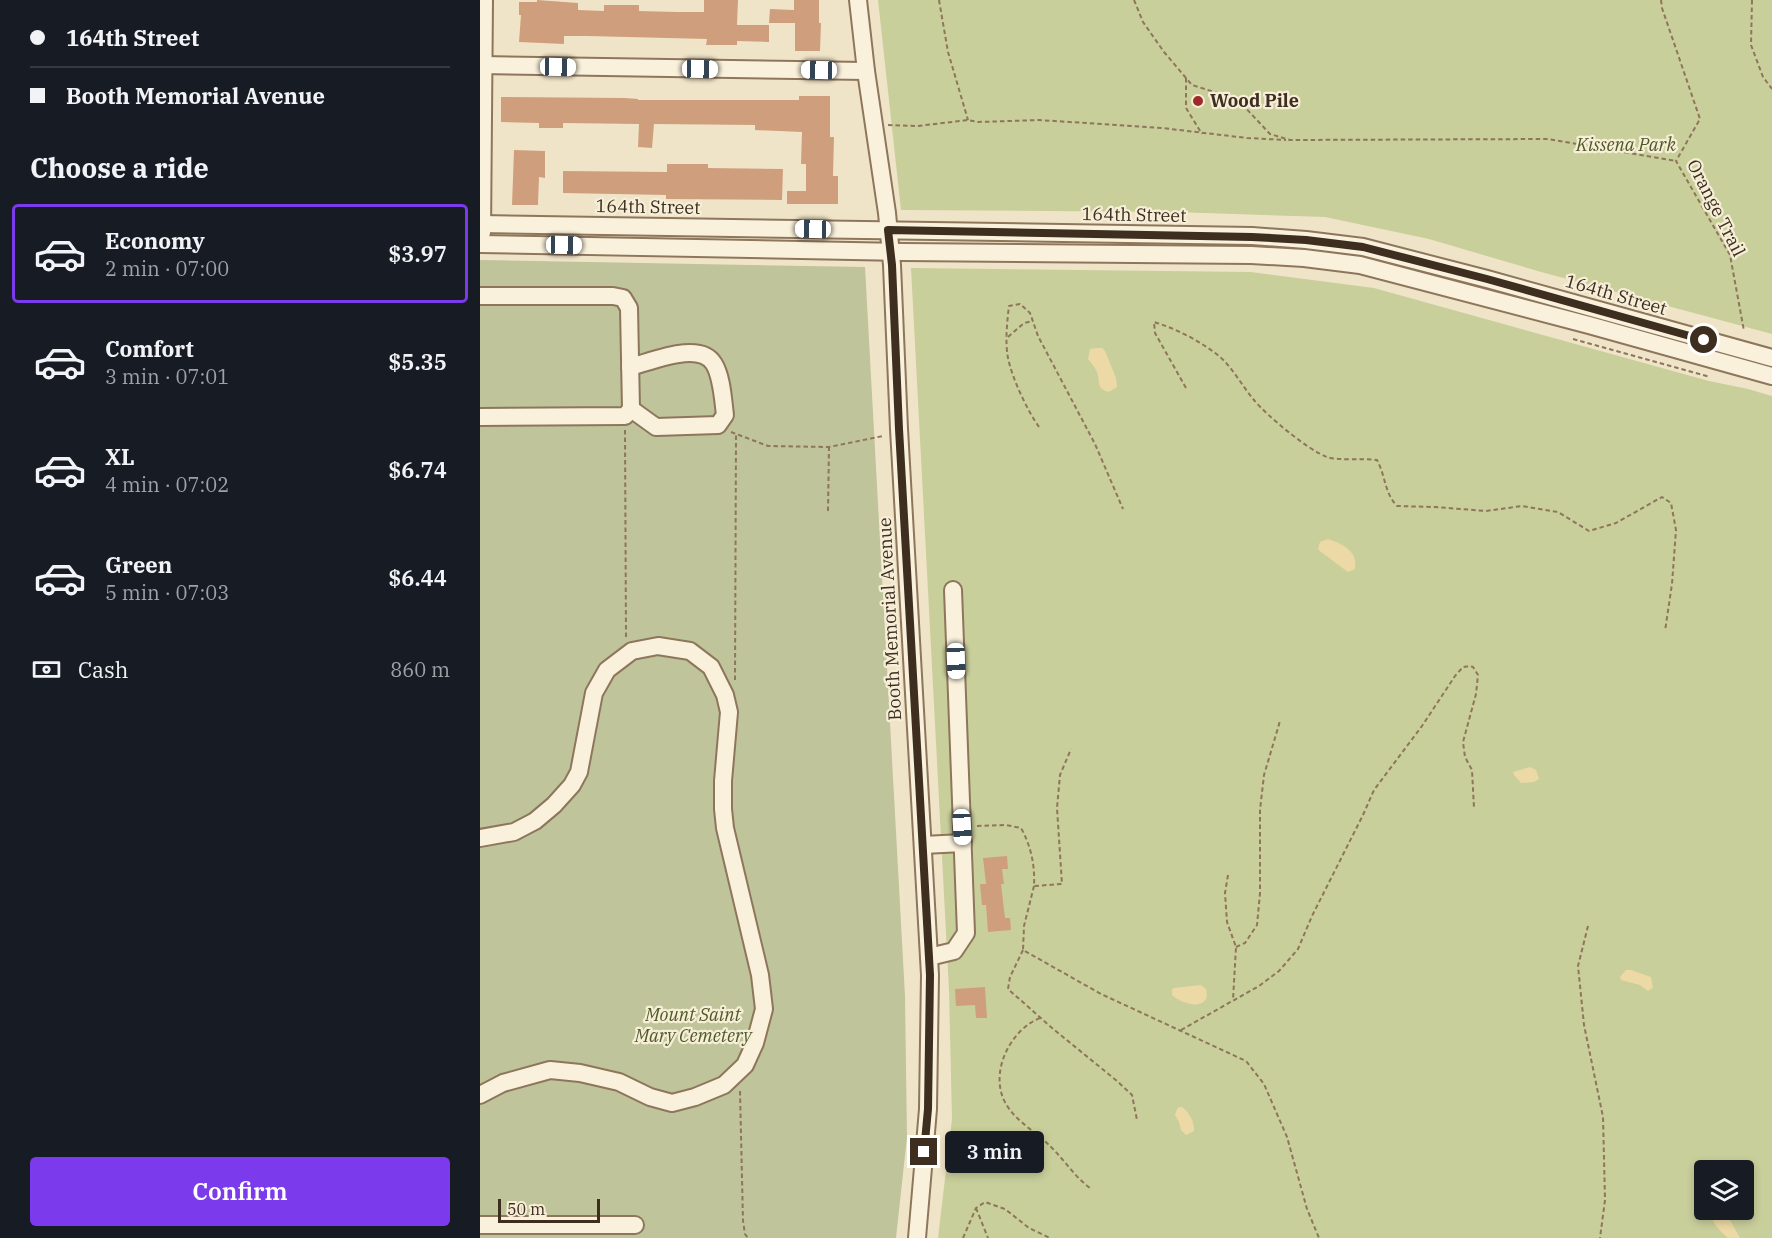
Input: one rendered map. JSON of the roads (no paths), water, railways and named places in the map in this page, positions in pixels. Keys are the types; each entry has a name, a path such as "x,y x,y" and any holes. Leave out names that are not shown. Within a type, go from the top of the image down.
{"street":[{"path":"481,244 484,0"},
{"name":"Booth Memorial Avenue","path":"858,0 891,251 929,957 928,1109 916,1238"},
{"path":"482,65 866,71"},
{"name":"164th Street","path":"481,224 1252,237 1306,240 1363,247 1772,358"},
{"name":"164th Street","path":"481,244 1251,255 1304,258 1360,265 1772,376"},
{"path":"480,296 613,296 623,298 629,308 628,412"},
{"path":"480,417 628,412 656,427 718,425 725,415 722,390 714,364 707,357 699,353 684,352 630,367"},
{"path":"929,957 954,951 966,933 953,590"},
{"path":"480,838 514,832 535,821 572,785 579,772 594,693 607,670 632,651 658,646 690,651 711,667 725,695 729,712 723,781 725,828 760,975 764,1009 755,1043 746,1065 724,1085 695,1097 672,1103 650,1097 619,1082 580,1073 550,1070 503,1083 480,1095"},
{"path":"923,845 963,835"},
{"path":"480,1225 635,1225"}],"place":[{"name":"Wood Pile","path":"1198,101"}],"park label":[{"name":"Kissena Park","path":"1626,145"},
{"name":"Mount Saint Mary Cemetery","path":"693,1025"}]}
